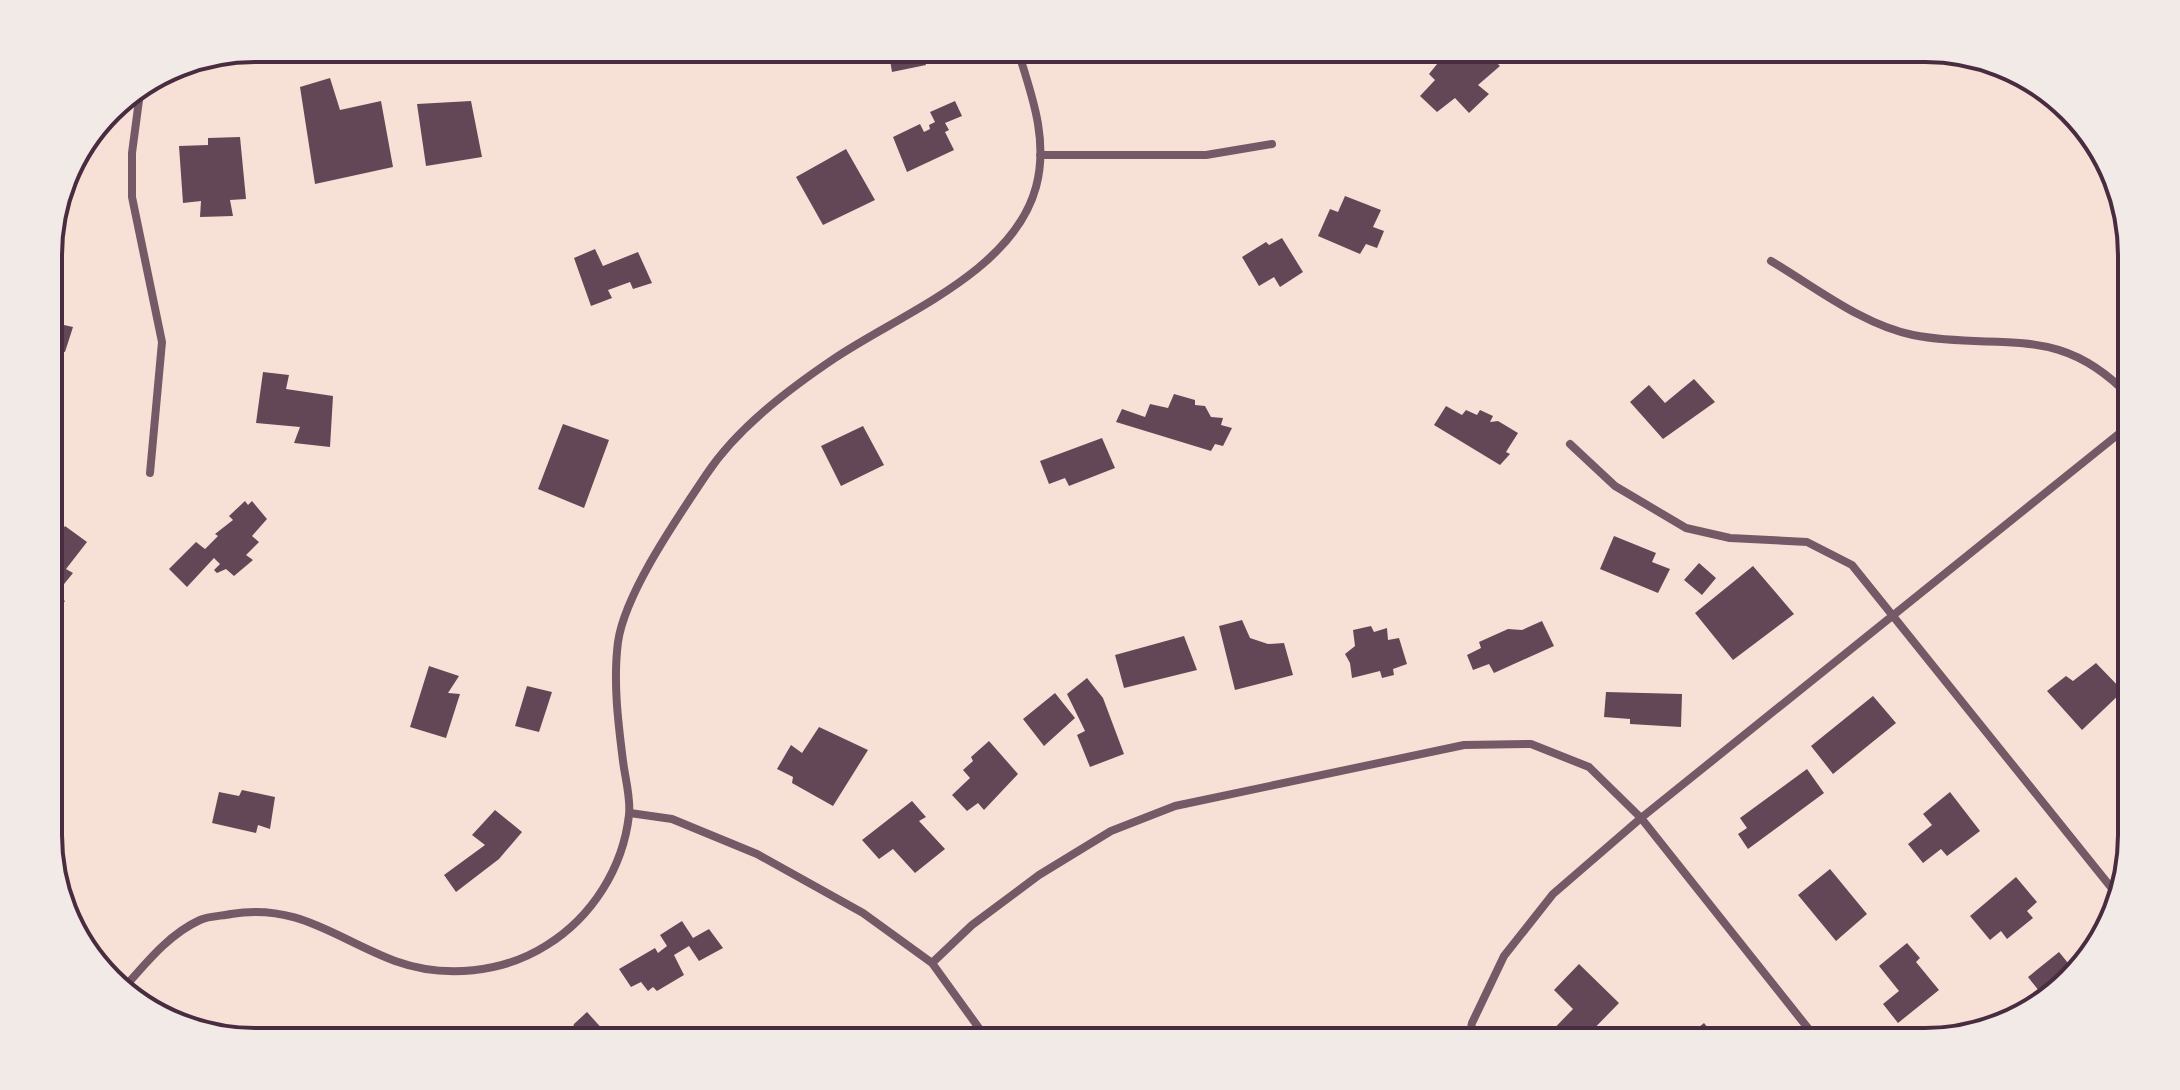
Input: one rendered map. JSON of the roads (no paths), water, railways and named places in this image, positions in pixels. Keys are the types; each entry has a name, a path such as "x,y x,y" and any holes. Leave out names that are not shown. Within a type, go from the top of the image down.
{"street":[{"path":"130,981 159,949 202,919 260,909 307,919 397,962 456,973 501,967 548,944 599,899 619,859 630,813 616,684 619,639 632,596 709,470 765,411 837,357 920,311 980,266 1013,230 1036,189 1040,155 1038,118 1021,62"},
{"path":"139,101 132,153 132,197 162,342 150,473"},
{"path":"1040,155 1206,155 1272,144"},
{"path":"1771,261 1882,326 1914,335 2036,342 2078,357 2118,388"},
{"path":"1471,1028 1504,956 1553,894 1641,818 2118,434"},
{"path":"1570,444 1615,486 1686,528 1730,538 1807,542 1852,565 2111,887"},
{"path":"932,963 972,925 1039,875 1111,831 1175,806 1464,745 1531,744 1589,767 1641,818 1808,1028"},
{"path":"630,813 672,819 757,854 863,913 932,963 979,1028"}]}
